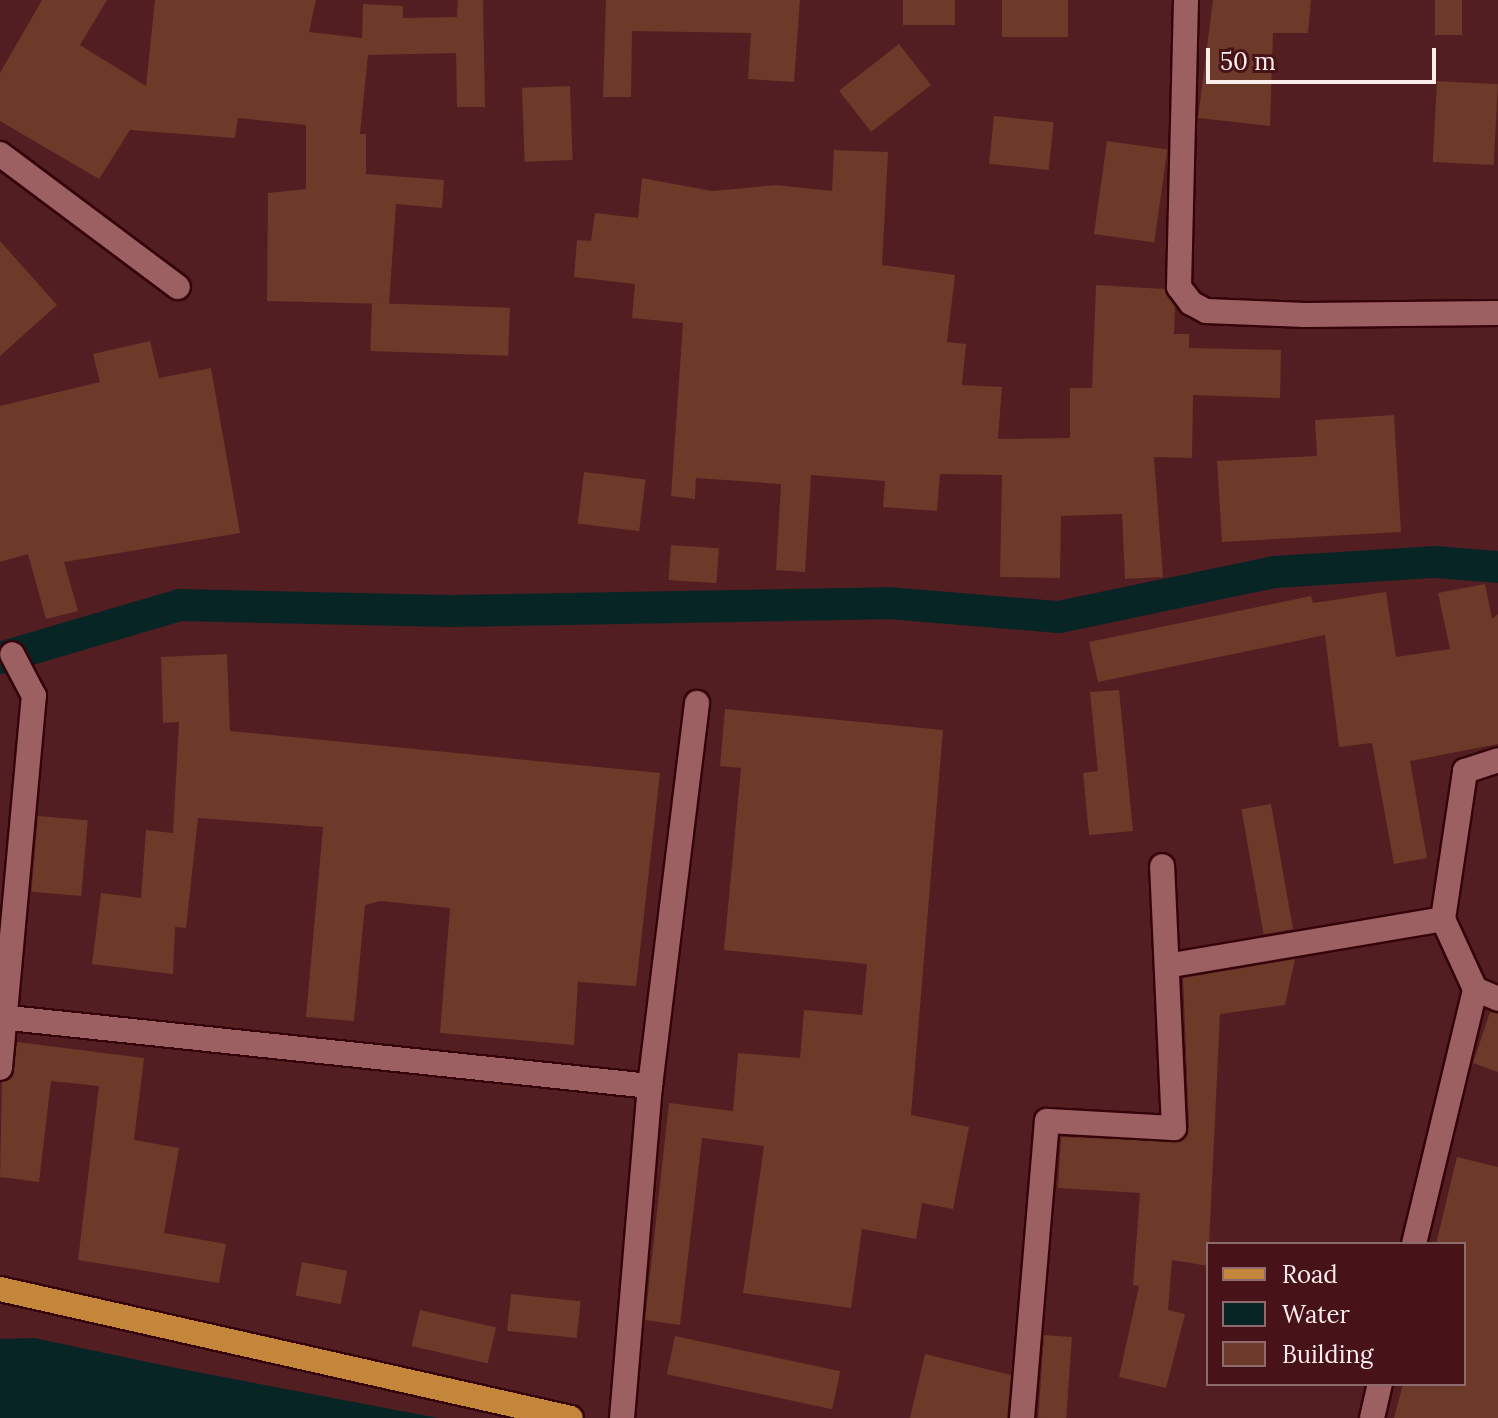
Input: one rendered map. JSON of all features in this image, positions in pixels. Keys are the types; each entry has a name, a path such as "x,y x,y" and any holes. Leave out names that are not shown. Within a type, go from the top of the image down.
{"main road":[{"path":"0,1289 571,1418"}],"street":[{"path":"1186,0 1179,287 1191,303 1206,311 1305,315 1498,313"},
{"path":"0,154 178,287"},
{"path":"0,1068 34,696 12,654"},
{"path":"622,1418 650,1086 697,703"},
{"path":"1414,1242 1475,989 1443,919 1465,771 1498,760"},
{"path":"1022,1418 1047,1121 1174,1128 1172,965 1162,866"},
{"path":"1172,965 1443,919"},
{"path":"1475,989 1498,999"},
{"path":"5,1018 650,1086"},
{"path":"1372,1418 1380,1386"}],"water":[{"path":"34,1338 438,1418 0,1418 0,1339"}],"building":[{"path":"42,0 107,0 80,45 146,86 155,0 316,0 309,32 362,38 363,4 403,6 403,18 457,17 458,0 483,0 485,107 457,107 456,53 368,55 360,134 366,134 366,174 444,180 442,208 396,204 389,304 267,301 268,193 306,189 306,125 238,118 235,138 130,130 99,179 0,121 0,73"},
{"path":"606,0 800,0 794,82 748,79 751,33 632,31 631,97 603,97"},
{"path":"903,0 955,0 955,25 903,25"},
{"path":"1002,0 1068,0 1068,37 1002,37"},
{"path":"1213,0 1311,0 1308,33 1273,33 1270,126 1198,118"},
{"path":"1435,0 1462,0 1462,35 1435,35"},
{"path":"899,44 931,85 871,132 839,91"},
{"path":"1437,81 1498,84 1494,165 1433,162"},
{"path":"570,86 573,160 525,162 522,88"},
{"path":"994,116 1054,122 1049,170 989,164"},
{"path":"1107,141 1167,149 1154,243 1094,234"},
{"path":"834,150 888,152 882,265 955,275 947,342 966,344 962,385 1002,387 998,439 1070,438 1070,388 1092,388 1096,285 1164,289 1175,307 1174,334 1189,334 1189,348 1281,350 1280,398 1193,395 1192,458 1154,457 1163,577 1125,579 1122,514 1061,516 1060,578 1000,577 1002,475 940,474 937,511 883,507 885,481 811,475 805,572 776,570 781,484 696,478 695,499 671,496 683,323 632,318 635,284 574,277 577,240 591,241 595,213 638,218 642,178 712,191 776,185 832,191"},
{"path":"0,241 57,305 0,356"},
{"path":"372,303 510,308 508,356 370,351"},
{"path":"150,341 159,378 211,368 240,533 64,562 78,611 46,619 28,554 0,562 0,406 100,382 93,354"},
{"path":"1394,415 1401,532 1222,542 1217,461 1317,456 1315,420"},
{"path":"584,472 646,480 639,531 578,524"},
{"path":"671,545 719,548 716,583 669,580"},
{"path":"1485,584 1492,619 1498,614 1498,744 1410,761 1427,858 1394,864 1372,743 1339,747 1325,635 1098,682 1089,642 1311,596 1313,603 1386,592 1396,657 1450,649 1438,593"},
{"path":"227,654 230,731 660,773 636,986 578,982 574,1045 440,1033 450,908 380,901 365,905 354,1021 306,1017 323,827 198,818 186,928 175,927 173,974 92,964 101,893 141,898 146,830 173,833 179,722 163,723 161,657"},
{"path":"1119,690 1133,831 1089,835 1083,773 1098,771 1090,692"},
{"path":"725,709 943,730 911,1115 969,1127 953,1209 922,1203 916,1239 862,1229 851,1308 743,1293 764,1146 702,1138 680,1325 645,1320 669,1103 733,1111 738,1053 800,1058 804,1010 862,1015 867,964 724,950 741,768 720,766"},
{"path":"1271,804 1293,929 1264,934 1241,809"},
{"path":"38,816 88,820 81,896 31,892"},
{"path":"1295,959 1285,1005 1220,1014 1206,1266 1172,1260 1168,1310 1185,1314 1166,1388 1119,1377 1139,1286 1133,1285 1140,1193 1058,1188 1061,1137 1182,1141 1189,1127 1183,978"},
{"path":"1490,1012 1498,1014 1498,1072 1473,1063"},
{"path":"17,1042 144,1058 134,1140 179,1148 164,1233 226,1244 219,1283 78,1260 99,1086 51,1081 39,1182 0,1177 2,1082 13,1076"},
{"path":"1457,1157 1498,1167 1498,1418 1394,1418 1402,1386 1466,1386 1466,1242 1436,1242"},
{"path":"302,1262 347,1271 341,1304 296,1295"},
{"path":"511,1294 581,1301 577,1338 507,1331"},
{"path":"420,1310 496,1328 488,1364 412,1346"},
{"path":"1044,1335 1072,1337 1066,1418 1038,1418"},
{"path":"675,1336 840,1371 832,1409 667,1374"},
{"path":"925,1354 1011,1375 1007,1418 910,1418"}],"waterway":[{"path":"0,658 180,605 449,611 888,603 1059,617 1275,572 1436,562 1498,567"}]}
